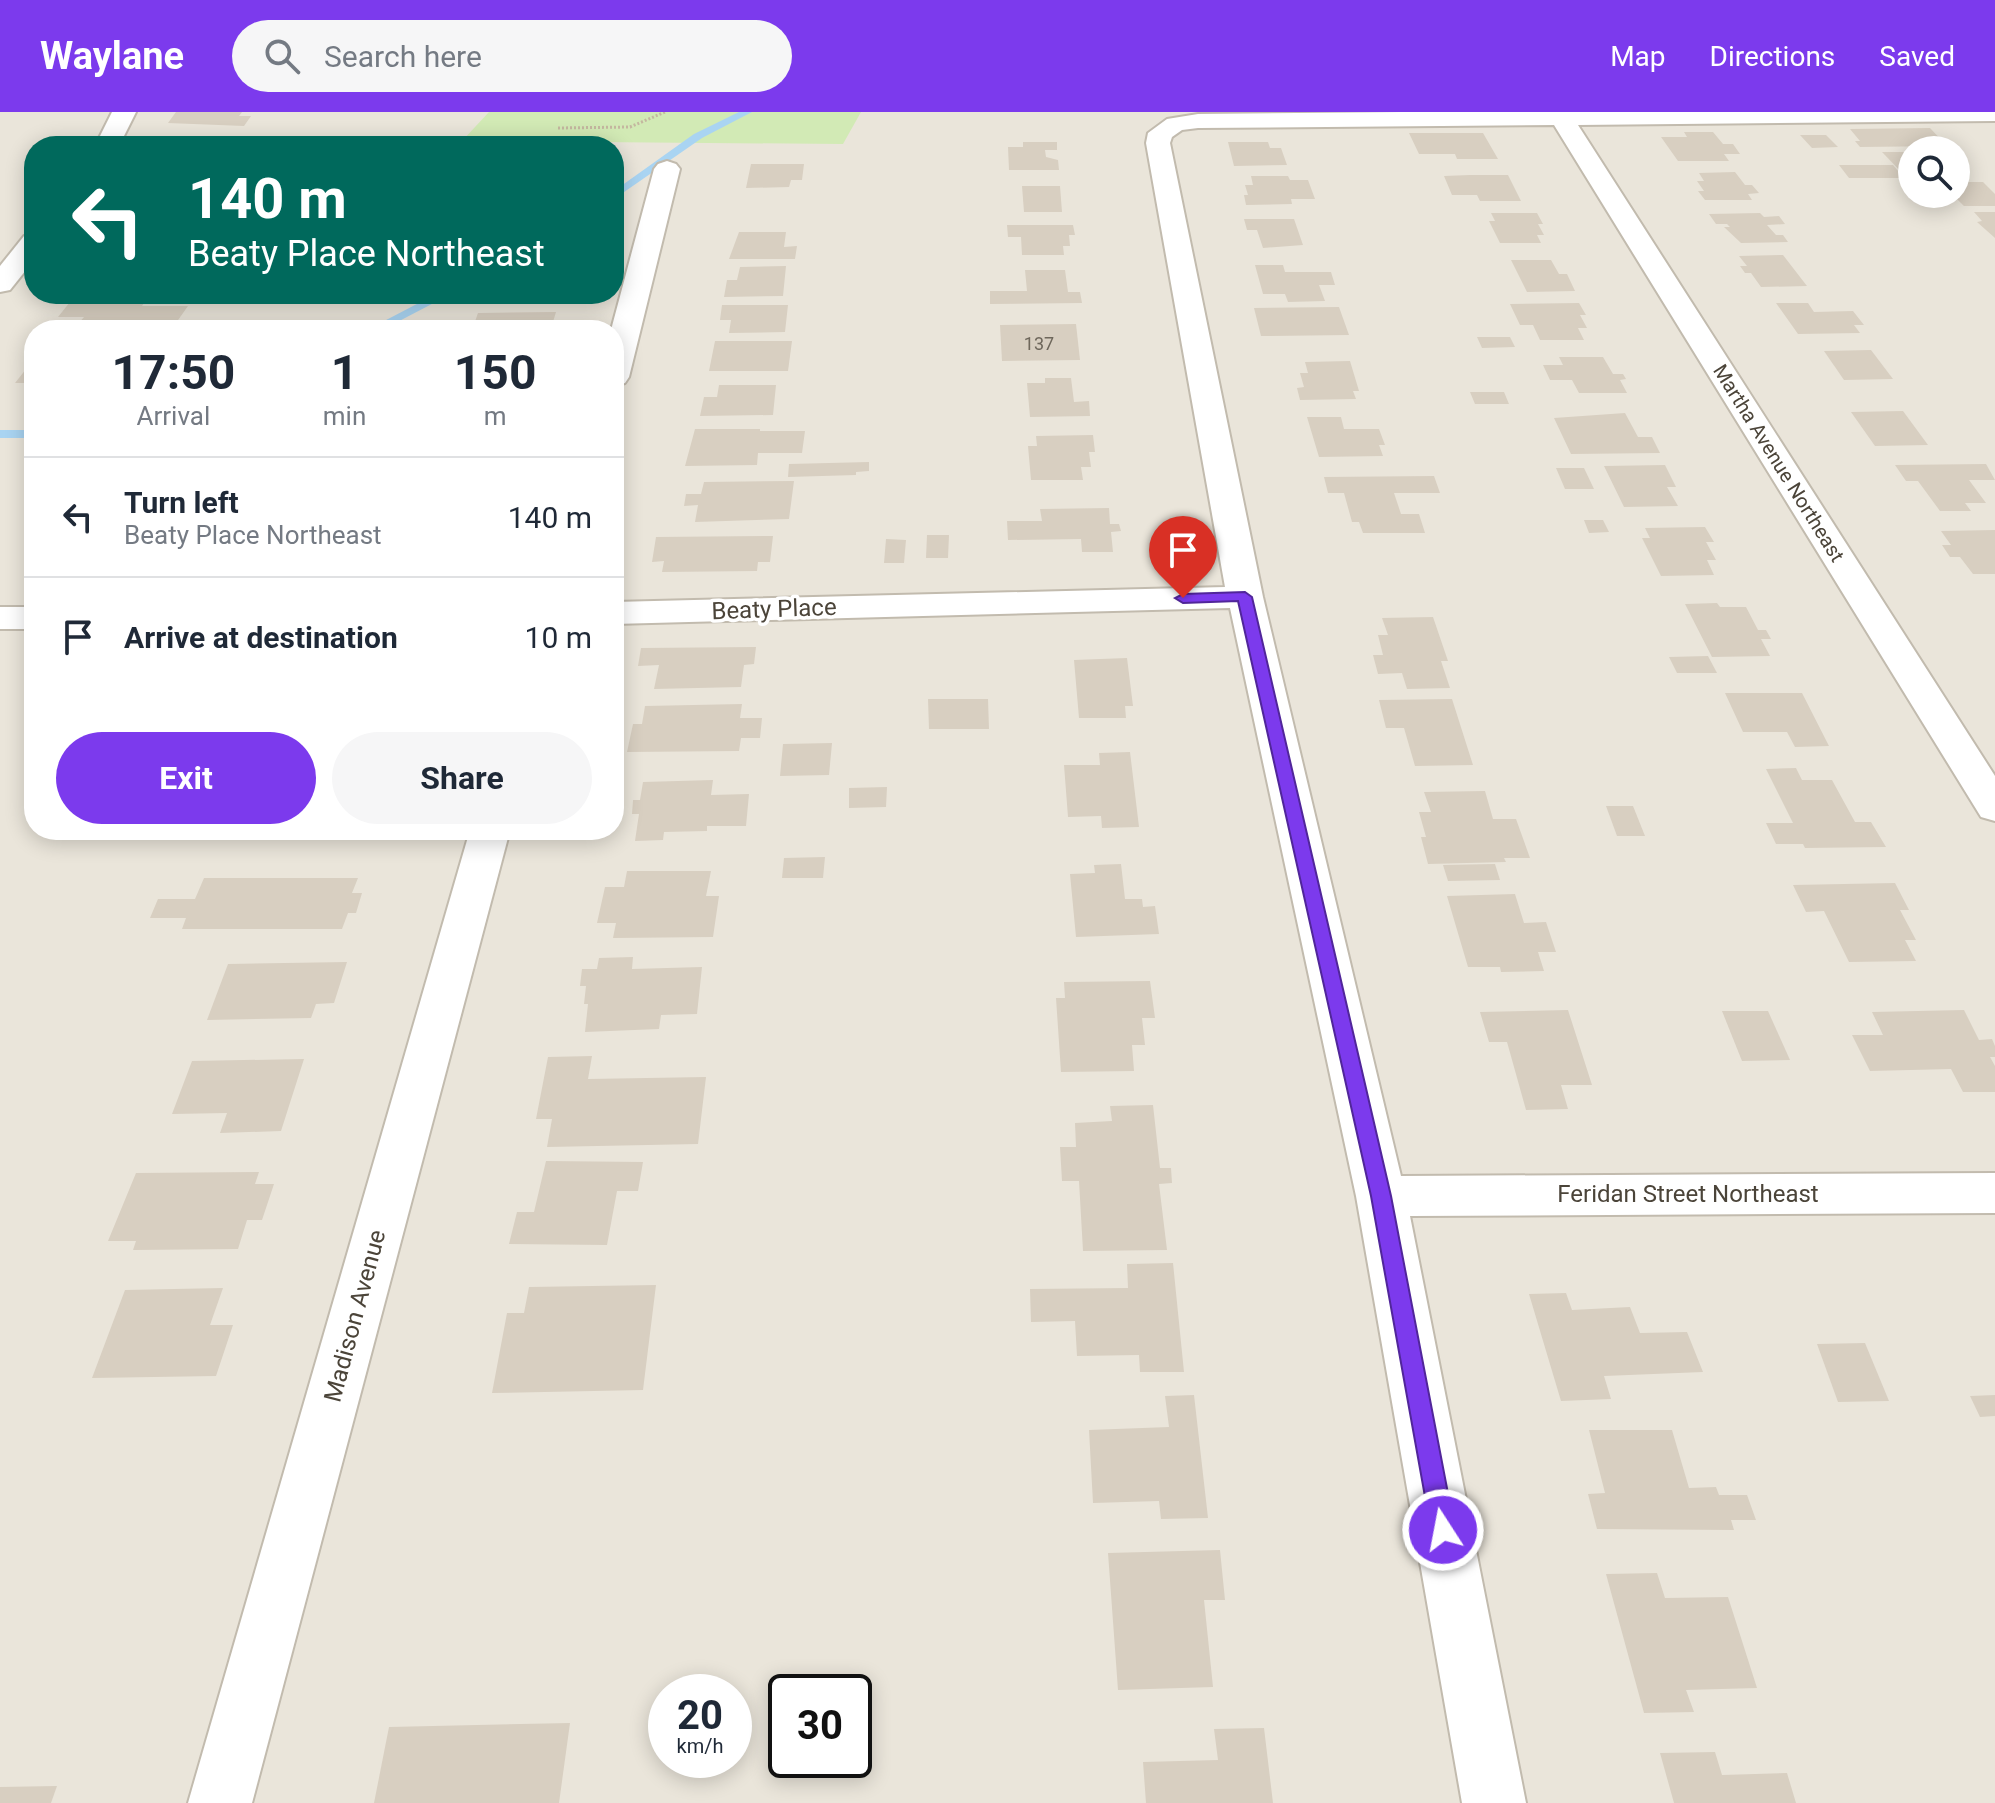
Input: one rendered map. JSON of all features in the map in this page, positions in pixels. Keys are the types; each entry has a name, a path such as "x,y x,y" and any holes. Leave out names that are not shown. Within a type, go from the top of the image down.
{"street":[{"path":"1494,1803 1381,1196 1245,597 1158,143 1160,133 1176,124 1980,114 1995,130"},
{"name":"Martha Avenue Northeast","path":"1562,119 1995,808"},
{"path":"624,338 667,169"},
{"path":"0,284 24,254"},
{"name":"Beaty Place","path":"624,613 1245,597"},
{"path":"0,618 24,618"},
{"name":"Madison Avenue","path":"220,1803 487,840"},
{"name":"Feridan Street Northeast","path":"1381,1196 1995,1193"}],"path":[{"path":"558,128 630,127 665,112"}],"shaded area":[{"path":"0,112 1995,112 1995,1803 0,1803"}],"green space":[{"path":"489,112 861,112 843,144 624,142 624,136 467,136"}],"building":[{"path":"176,112 242,112 239,116 251,116 244,126 168,123"},
{"path":"1930,128 1938,136 1898,136 1898,147 1860,147 1855,141 1860,141 1850,129"},
{"path":"1684,132 1713,132 1723,144 1733,144 1740,154 1724,154 1729,161 1678,161 1661,137 1687,137"},
{"path":"1409,133 1483,133 1498,159 1457,159 1455,154 1419,154"},
{"path":"1800,135 1826,135 1838,147 1812,148"},
{"path":"1023,142 1057,142 1057,150 1045,150 1046,157 1058,160 1059,170 1009,170 1008,147 1023,147"},
{"path":"1228,142 1268,142 1270,148 1281,148 1287,165 1234,166"},
{"path":"1882,152 1898,152 1898,169"},
{"path":"751,164 804,164 802,180 791,180 789,187 746,188"},
{"path":"1839,165 1893,165 1898,171 1898,178 1849,178"},
{"path":"1735,172 1745,185 1752,185 1759,193 1748,194 1752,200 1705,200 1698,191 1704,191 1697,181 1704,181 1699,173"},
{"path":"1508,175 1521,201 1480,201 1477,195 1452,195 1444,176"},
{"path":"1251,176 1288,176 1290,180 1308,180 1315,199 1291,199 1292,204 1246,205 1244,195 1248,195 1245,185 1253,185"},
{"path":"1970,182 1983,182 1995,194 1995,206 1970,206"},
{"path":"1022,186 1060,186 1062,212 1024,212"},
{"path":"1974,212 1995,212 1995,238 1977,222 1982,221"},
{"path":"1491,213 1537,213 1543,224 1538,224 1544,235 1537,235 1541,243 1500,243 1489,221 1495,221"},
{"path":"1760,213 1764,217 1779,216 1785,224 1767,225 1788,242 1741,243 1724,227 1730,227 1727,224 1716,224 1709,214"},
{"path":"1244,219 1294,219 1303,245 1263,248 1257,230 1247,230"},
{"path":"1007,225 1073,225 1075,235 1069,235 1070,246 1063,246 1064,255 1022,255 1021,237 1008,237"},
{"path":"739,232 786,232 784,247 797,246 795,259 729,259"},
{"path":"1783,255 1807,286 1761,287 1751,273 1745,273 1740,266 1747,266 1739,256"},
{"path":"1511,260 1551,260 1559,274 1567,274 1575,291 1527,292"},
{"path":"1255,265 1283,265 1285,272 1331,272 1335,285 1319,285 1325,301 1288,302 1285,294 1263,294"},
{"path":"786,266 783,296 724,297 727,280 737,280 740,267"},
{"path":"1025,270 1065,270 1068,292 1080,292 1082,303 990,304 990,291 1027,291"},
{"path":"1579,303 1586,315 1580,315 1587,328 1578,328 1584,340 1540,340 1533,325 1520,325 1510,304"},
{"path":"1776,303 1808,303 1814,312 1853,311 1864,325 1854,325 1860,333 1798,334"},
{"path":"68,304 188,306 178,320 81,320 84,317 58,317"},
{"path":"722,305 788,305 785,332 729,333 731,320 720,320"},
{"path":"1339,307 1349,335 1261,336 1254,308"},
{"path":"556,312 554,320 476,320 478,313"},
{"path":"1076,324 1080,360 1002,361 1000,325"},
{"path":"1477,337 1510,337 1515,347 1482,348"},
{"path":"715,341 792,341 788,371 709,371"},
{"path":"1871,350 1893,379 1844,380 1824,351"},
{"path":"1559,357 1603,357 1613,374 1623,374 1626,379 1620,380 1627,393 1579,393 1572,380 1550,380 1543,365 1563,365"},
{"path":"1350,361 1359,391 1353,391 1356,399 1300,400 1297,388 1304,387 1300,373 1308,373 1305,362"},
{"path":"24,372 24,383 15,383"},
{"path":"1045,378 1071,378 1074,402 1089,401 1090,416 1030,417 1027,383 1045,383"},
{"path":"719,385 776,385 773,415 700,416 704,397 717,397"},
{"path":"1470,392 1504,392 1509,404 1475,404"},
{"path":"1903,411 1928,445 1875,446 1851,412"},
{"path":"1625,413 1638,437 1652,437 1660,453 1571,454 1554,418"},
{"path":"1307,417 1341,417 1344,429 1379,429 1385,445 1379,445 1383,456 1319,457"},
{"path":"695,429 805,431 802,453 758,453 757,465 685,466"},
{"path":"1093,435 1095,452 1089,452 1091,467 1081,467 1083,480 1031,480 1028,446 1037,446 1036,436"},
{"path":"869,462 869,471 856,472 856,475 788,477 789,464"},
{"path":"1986,464 1995,480 1969,480 1986,503 1965,503 1971,511 1940,511 1918,481 1906,481 1895,465"},
{"path":"1665,465 1676,487 1667,487 1678,506 1624,507 1604,466"},
{"path":"1556,468 1584,468 1594,489 1565,489"},
{"path":"1434,476 1440,493 1394,493 1401,514 1419,514 1425,533 1363,533 1359,522 1352,522 1344,493 1328,493 1324,477"},
{"path":"794,481 789,519 695,522 698,505 684,506 686,494 701,494 704,482"},
{"path":"1109,508 1110,524 1119,524 1121,531 1111,532 1113,552 1082,552 1081,539 1008,540 1007,521 1042,521 1040,509"},
{"path":"1584,520 1603,520 1609,532 1589,533"},
{"path":"1705,527 1714,542 1706,542 1716,560 1707,560 1714,575 1661,576 1642,538 1650,538 1645,528"},
{"path":"1995,530 1995,574 1973,574 1960,557 1950,557 1942,545 1951,545 1941,531"},
{"path":"927,535 949,535 948,558 926,558"},
{"path":"773,536 770,562 758,562 757,571 662,572 664,561 652,562 656,537"},
{"path":"886,539 906,540 904,563 884,563"},
{"path":"1717,603 1720,607 1746,607 1758,630 1766,630 1771,639 1761,639 1770,656 1712,657 1685,604"},
{"path":"1433,617 1448,661 1441,661 1450,688 1407,689 1402,673 1378,674 1373,655 1383,655 1378,635 1388,635 1382,618"},
{"path":"756,647 754,664 744,665 741,687 654,689 659,665 638,666 641,648"},
{"path":"1708,656 1717,673 1677,673 1669,657"},
{"path":"1127,658 1133,706 1125,706 1126,718 1079,718 1074,660"},
{"path":"1725,693 1802,693 1829,746 1795,747 1787,732 1743,732"},
{"path":"928,699 988,699 989,729 929,729"},
{"path":"1452,699 1473,765 1415,766 1404,728 1386,728 1379,700"},
{"path":"742,704 740,718 762,718 760,738 741,738 739,751 627,752 633,724 642,724 645,706"},
{"path":"832,743 829,775 780,776 783,744"},
{"path":"1130,752 1139,827 1102,828 1101,816 1068,817 1064,765 1100,765 1099,753"},
{"path":"1796,768 1802,780 1832,780 1855,822 1871,822 1886,847 1805,848 1803,844 1776,844 1766,823 1793,823 1766,769"},
{"path":"713,780 711,795 749,794 746,826 707,826 707,831 664,832 663,840 635,841 639,814 632,814 633,800 640,800 643,782"},
{"path":"887,787 886,807 849,808 849,788"},
{"path":"1485,791 1493,819 1516,819 1530,858 1504,858 1506,862 1428,864 1421,837 1426,837 1419,812 1431,812 1424,792"},
{"path":"1606,806 1633,806 1645,836 1617,836"},
{"path":"825,857 823,878 782,878 784,858"},
{"path":"1121,864 1125,899 1142,899 1143,907 1155,906 1159,934 1076,937 1070,874 1095,873 1094,865"},
{"path":"1495,864 1500,880 1448,881 1443,865"},
{"path":"627,871 711,871 706,896 719,896 713,937 613,938 616,923 597,923 605,887 624,887"},
{"path":"204,878 358,878 352,893 362,893 356,913 348,913 342,929 182,929 186,918 150,918 158,899 195,899"},
{"path":"1895,883 1909,910 1900,910 1916,940 1905,940 1916,961 1849,962 1824,911 1806,912 1793,885"},
{"path":"1515,894 1524,923 1546,922 1556,952 1538,952 1544,971 1501,972 1500,967 1468,967 1447,896"},
{"path":"633,957 632,969 702,967 697,1014 661,1015 659,1029 585,1032 588,1004 584,1004 586,986 580,986 582,969 597,969 599,958"},
{"path":"347,962 334,1003 316,1004 311,1018 207,1020 228,964"},
{"path":"1150,981 1155,1018 1142,1018 1145,1045 1132,1045 1134,1071 1061,1072 1056,998 1065,998 1064,982"},
{"path":"1568,1010 1592,1085 1561,1085 1568,1109 1526,1110 1507,1042 1489,1042 1480,1012"},
{"path":"1964,1010 1979,1040 1992,1039 1995,1046 1995,1057 1990,1057 1995,1066 1995,1092 1963,1092 1951,1069 1870,1071 1852,1035 1883,1035 1872,1012"},
{"path":"1722,1011 1768,1011 1790,1060 1742,1061"},
{"path":"592,1056 588,1079 706,1077 698,1144 547,1147 552,1119 536,1119 548,1057"},
{"path":"304,1059 281,1131 220,1133 227,1113 172,1114 192,1061"},
{"path":"1153,1105 1160,1168 1171,1168 1172,1183 1159,1184 1167,1250 1083,1251 1079,1181 1062,1181 1060,1147 1076,1147 1075,1123 1112,1121 1110,1106"},
{"path":"546,1161 643,1162 638,1191 617,1191 607,1245 509,1244 517,1212 534,1212"},
{"path":"259,1172 255,1184 274,1184 262,1220 247,1220 238,1249 133,1250 136,1241 108,1241 136,1173"},
{"path":"1173,1263 1184,1372 1140,1372 1139,1355 1077,1356 1075,1321 1031,1322 1030,1289 1128,1288 1127,1264"},
{"path":"656,1285 643,1390 492,1393 507,1313 524,1313 529,1287"},
{"path":"223,1288 210,1325 233,1325 216,1376 92,1378 125,1290"},
{"path":"1566,1293 1572,1310 1630,1307 1640,1333 1687,1332 1703,1372 1604,1376 1611,1399 1561,1401 1529,1294"},
{"path":"1865,1343 1889,1401 1838,1402 1817,1344"},
{"path":"1194,1395 1208,1518 1161,1519 1159,1501 1093,1503 1089,1430 1169,1427 1165,1396"},
{"path":"1995,1395 1995,1416 1980,1417 1970,1396"},
{"path":"1589,1430 1672,1430 1689,1488 1716,1487 1719,1495 1747,1495 1756,1520 1731,1520 1734,1530 1597,1529 1588,1494 1605,1493"},
{"path":"1220,1550 1225,1600 1204,1600 1213,1687 1118,1690 1108,1553"},
{"path":"1657,1573 1665,1598 1728,1597 1757,1688 1686,1690 1694,1712 1644,1713 1606,1574"},
{"path":"570,1723 559,1803 374,1803 389,1727"},
{"path":"1264,1728 1273,1803 1146,1803 1143,1762 1218,1760 1214,1729"},
{"path":"1715,1752 1722,1775 1787,1773 1796,1803 1674,1803 1660,1753"},
{"path":"57,1786 51,1803 0,1803 0,1787"}],"waterway":[{"path":"624,189 698,136 747,112"},
{"path":"393,320 425,304"},
{"path":"0,434 24,434"}],"route":[{"path":"1183,598 1245,597 1381,1196 1443,1530"}]}
